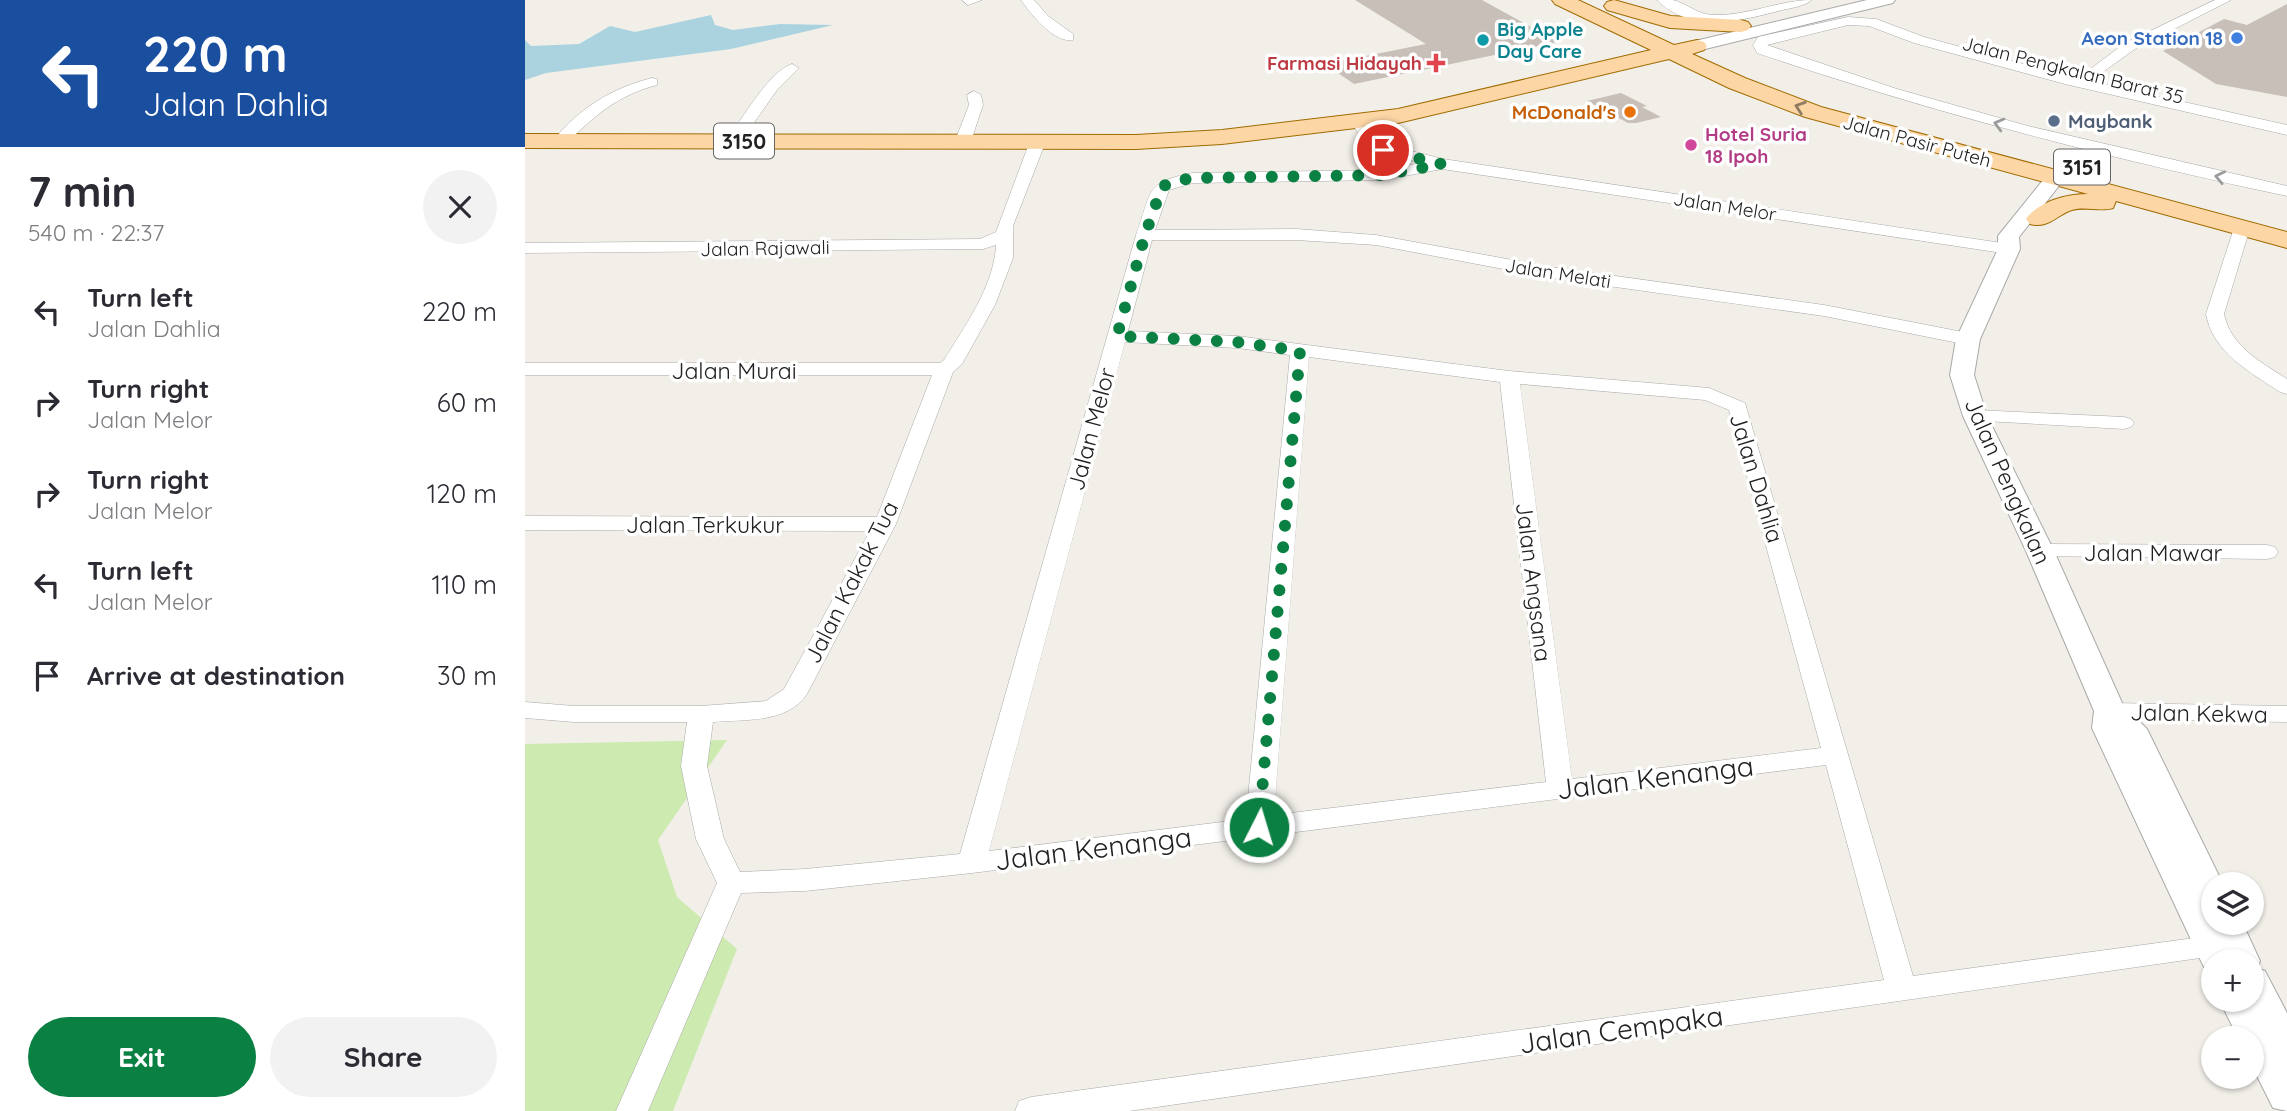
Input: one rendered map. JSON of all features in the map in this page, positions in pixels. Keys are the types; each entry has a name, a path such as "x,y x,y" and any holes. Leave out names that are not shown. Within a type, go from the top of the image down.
{"main road":[{"name":"Jalan Pasir Puteh","path":"1562,0 1596,5 1677,46 1878,114 2287,223"},
{"path":"1596,5 1670,22 1742,30"},
{"path":"1594,65 1611,51 1615,41 1596,5"},
{"path":"1742,30 1724,47 1743,69"},
{"name":"3150","path":"525,141 1136,142 1222,136 1362,118 1423,106 1677,46"},
{"path":"1594,65 1681,71 1743,69"},
{"name":"Jalan Pasir Puteh","path":"1743,69 1828,117 2287,240"},
{"path":"1878,114 2044,166 2063,179 2107,182 2287,223"},
{"path":"2000,163 2042,184 2039,208 2073,200 2177,212"}],"street":[{"path":"968,1 976,0"},
{"path":"1027,0 1043,19 1068,37"},
{"path":"1663,0 1702,17 1726,18 1805,0"},
{"path":"1677,46 1860,3 1887,0"},
{"path":"2088,76 2130,46 2223,1"},
{"name":"Jalan Pengkalan Barat 35","path":"1860,3 1926,37 2228,113 2287,120"},
{"path":"2287,130 2228,113 2070,81 1871,22 1848,21 1763,40 1760,45 1762,50 1837,76 2014,128 2183,170 2287,191"},
{"path":"734,141 772,87 792,68"},
{"path":"561,141 590,111 613,94 652,82"},
{"path":"963,141 973,116 974,95"},
{"name":"Jalan Melor","path":"1362,118 1374,146 1442,164 2009,249"},
{"name":"Jalan Kakak Tua","path":"525,710 574,714 701,714 772,709 788,700 885,524 944,369 952,364 986,305 1003,258 1003,235 1038,141"},
{"name":"Jalan Melor","path":"972,863 1145,235 1162,187 1171,182 1193,178 1383,175 1442,164"},
{"name":"Jalan Pengkalan","path":"2063,179 2039,208 2020,243 2009,249 1968,339 1962,375 1975,416 2040,551 2110,711 2131,729 2201,875"},
{"path":"2242,228 2214,314 2215,328 2229,345 2287,388"},
{"name":"Jalan Rajawali","path":"525,248 983,244 1003,235"},
{"name":"Jalan Melati","path":"1145,235 1301,235 1386,242 1523,269 1793,305 1905,324 1968,339"},
{"name":"Jalan Dahlia","path":"1117,336 1237,342 1509,377 1709,394 1738,407 1902,990"},
{"path":"1259,827 1300,351"},
{"name":"Jalan Murai","path":"525,369 944,369"},
{"name":"Jalan Angsana","path":"1509,377 1560,788"},
{"path":"1975,416 2124,423"},
{"name":"Jalan Terkukur","path":"525,523 885,524"},
{"name":"Jalan Mawar","path":"2040,551 2266,552"},
{"name":"Jalan Pengkalan","path":"2110,711 2108,729 2226,947"},
{"name":"Jalan Kekwa","path":"2110,711 2287,714"},
{"path":"632,1111 731,883 710,839 694,766 701,714"},
{"name":"Jalan Kenanga","path":"731,883 805,880 972,863 1837,755"},
{"name":"Jalan Cempaka","path":"1031,1111 2226,947"},
{"path":"2264,1005 2287,1052"},
{"path":"2245,1012 2287,1096"}],"green space":[{"path":"727,740 658,840 677,897 737,949 673,1111 525,1111 525,744"}],"water":[{"path":"711,15 715,25 733,30 780,24 833,25 731,49 546,73 525,80 525,40 531,46 579,44 610,26 635,32"}],"building":[{"name":"Big Apple Day Care","path":"1355,0 1482,0 1558,42 1354,84 1325,64 1426,44"},
{"name":"Aeon Station 18","path":"2287,4 2287,97 2216,84 2163,51 2224,19 2247,25"},
{"name":"McDonald's","path":"1621,93 1647,106 1642,107 1661,117 1628,123 1587,101"}],"place":[{"name":"Aeon Station 18","path":"2237,38"},
{"name":"Big Apple Day Care","path":"1483,40"},
{"name":"Farmasi Hidayah","path":"1436,63"},
{"name":"McDonald's","path":"1630,112"},
{"name":"Maybank","path":"2054,121"},
{"name":"Hotel Suria 18 Ipoh","path":"1691,145"}],"route":[{"path":"1259,827 1300,351 1237,342 1117,336 1145,235 1162,187 1171,182 1193,178 1383,175 1442,164 1383,150"}]}
